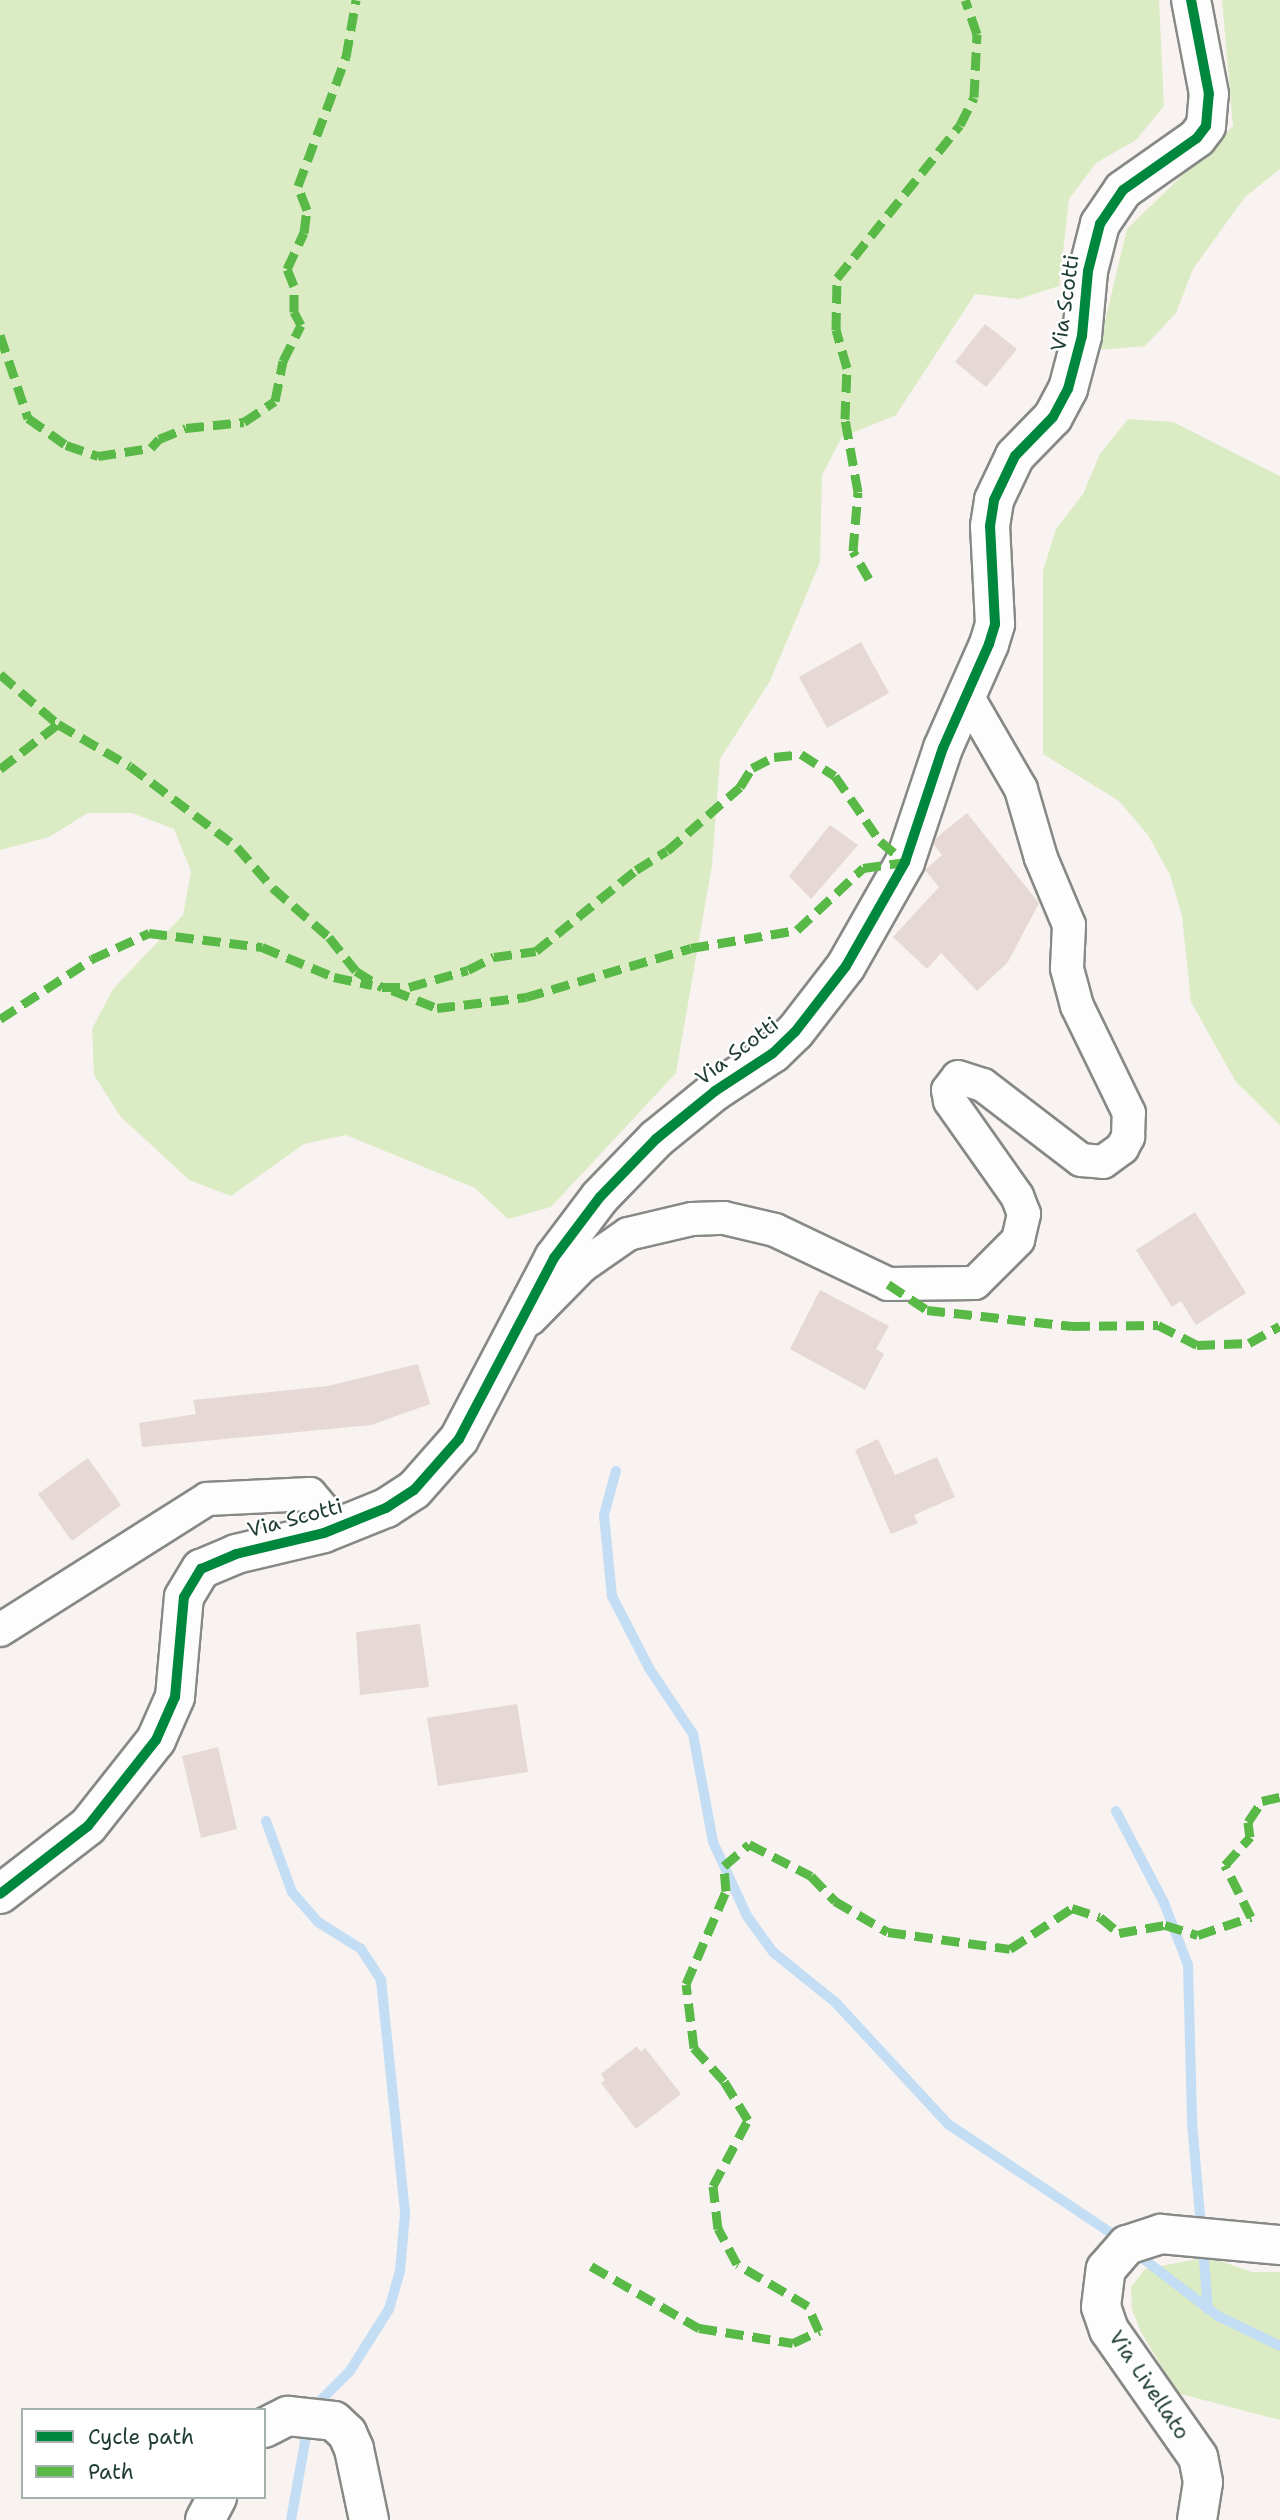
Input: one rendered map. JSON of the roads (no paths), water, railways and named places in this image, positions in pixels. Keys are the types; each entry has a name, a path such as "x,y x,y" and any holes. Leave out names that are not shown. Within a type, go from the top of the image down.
{"street":[{"name":"Via Scotti","path":"0,1895 88,1826 156,1740 174,1697 184,1597 201,1569 236,1553 324,1533 386,1508 439,1466 459,1438 554,1258 600,1197 656,1139 716,1091 773,1054 838,977 905,862 943,748 995,624 990,526 995,500 1015,456 1053,417 1068,389 1082,337 1088,271 1100,224 1123,190 1198,138 1206,126 1209,94 1191,0"},
{"path":"512,1337 603,1250 646,1227 692,1219 752,1223 887,1284 975,1283 1018,1240 1024,1214 1017,1196 950,1101 948,1090 958,1077 983,1085 1081,1160 1103,1162 1122,1148 1128,1137 1129,1113 1077,1006 1067,968 1069,925 1041,858 1021,789 966,694"},
{"path":"0,1630 207,1499 310,1494 326,1513 324,1533"},
{"name":"Via Livellato","path":"1198,2520 1203,2482 1198,2457 1110,2330 1101,2307 1106,2269 1127,2245 1161,2234 1280,2245"},
{"path":"266,2427 288,2416 334,2421 354,2449 369,2520"},
{"path":"205,2520 215,2499"}],"waterway":[{"path":"616,1471 604,1515 612,1596 649,1668 693,1734 713,1842 747,1916 773,1952 836,2003 948,2124 1121,2240"},
{"path":"1116,1811 1164,1903 1188,1965 1192,2122 1208,2309"},
{"path":"266,1821 292,1892 318,1922 361,1949 381,1980 405,2214 400,2271 389,2309 350,2371 321,2400 307,2431 291,2520"},
{"path":"1133,2251 1218,2316 1280,2346"}]}
